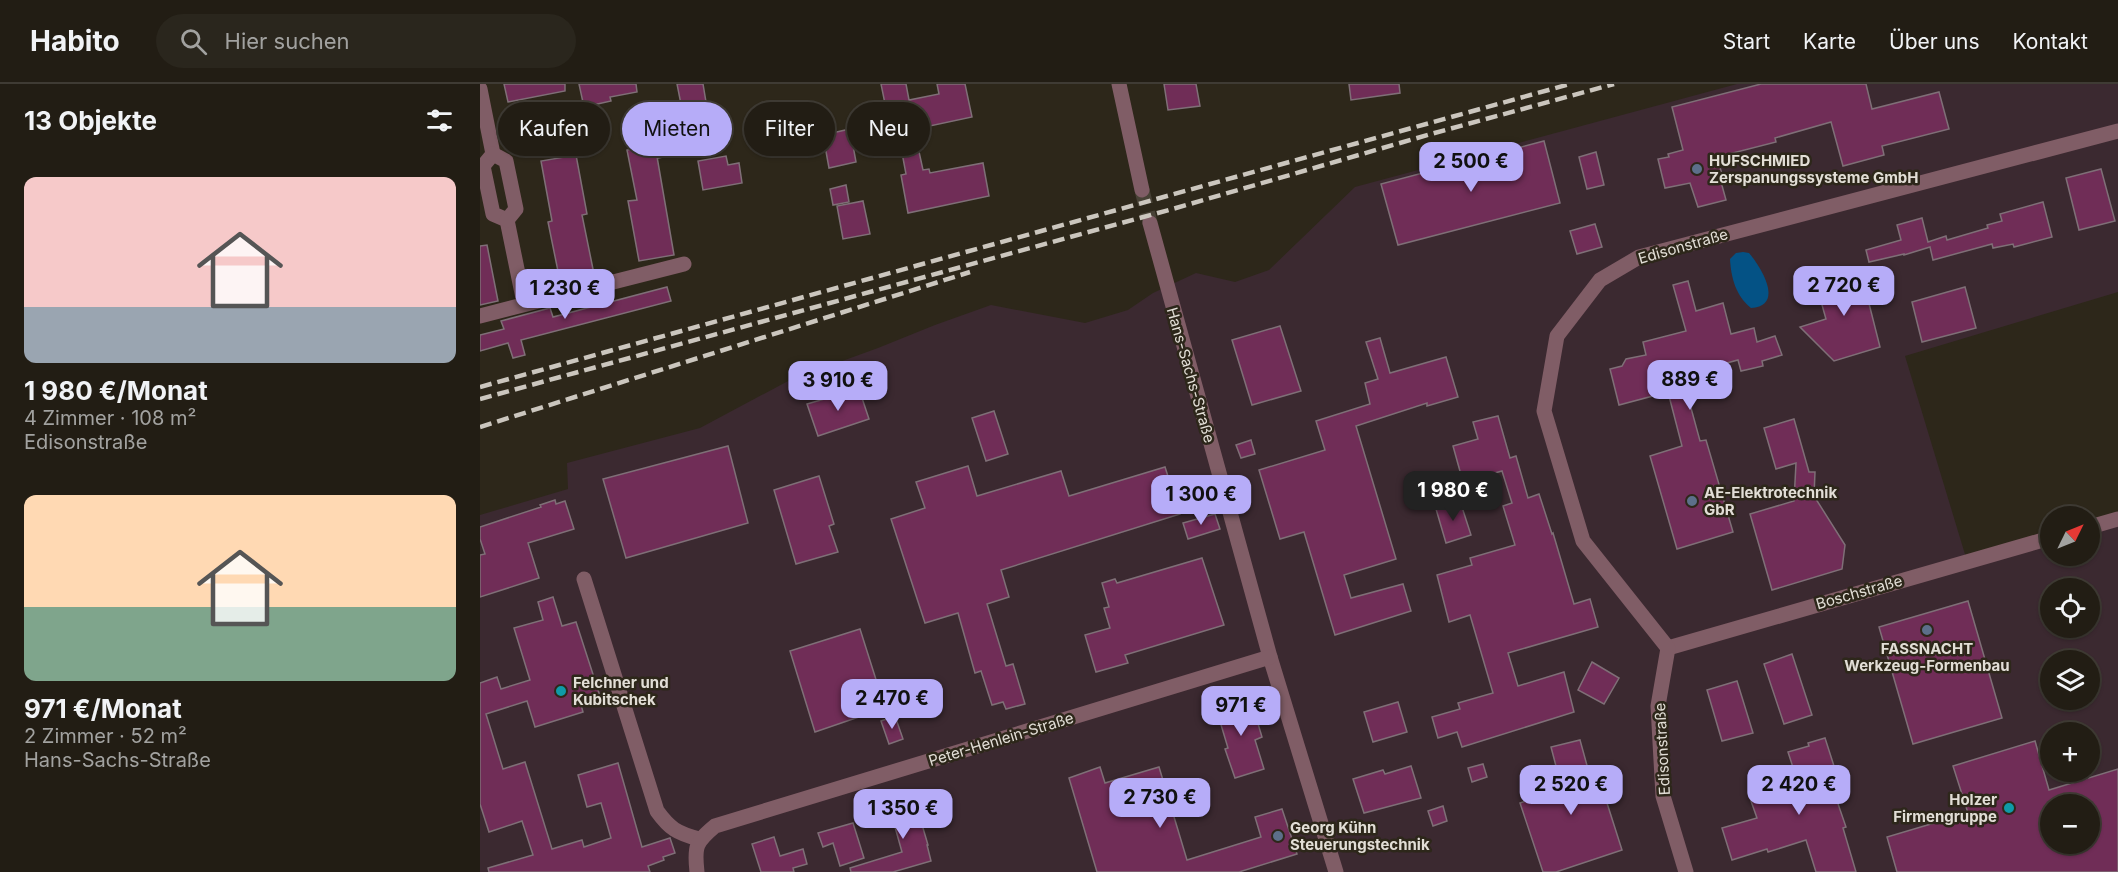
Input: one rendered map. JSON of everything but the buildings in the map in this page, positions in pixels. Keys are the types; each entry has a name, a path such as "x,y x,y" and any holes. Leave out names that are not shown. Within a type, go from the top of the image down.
{"street":[{"path":"1119,84 1142,190"},
{"path":"480,89 493,154"},
{"name":"Edisonstraße","path":"1686,872 1663,796 1658,706 1668,648 1583,541 1544,411 1557,336 1600,280 1639,257 2118,132"},
{"path":"493,154 483,166 493,214 507,220"},
{"path":"493,154 506,161 516,209 507,220"},
{"path":"507,220 524,303"},
{"name":"Hans-Sachs-Straße","path":"1150,223 1270,657 1336,872"},
{"path":"480,316 684,264"},
{"path":"2100,524 2118,519"},
{"name":"Boschstraße","path":"1668,648 2040,541"},
{"path":"584,579 657,810 668,826 680,834 699,839 695,855 697,872"},
{"name":"Peter-Henlein-Straße","path":"699,839 715,826 1270,657"}],"shaded area":[{"path":"1737,84 2118,84 2118,292 1905,356 1967,561 2040,541 2040,566 2100,566 2100,524 2118,519 2118,872 480,872 480,515 568,489 567,463 700,428 790,380 991,305 1085,323 1128,310 1153,293 1196,273 1235,282 1269,270 1355,187"}],"water":[{"path":"1736,253 1749,253 1754,259 1767,285 1767,301 1761,306 1751,308 1735,286 1730,259"}],"tunnel":[{"path":"1142,190 1150,223"}],"railway":[{"path":"480,387 1570,84"},
{"path":"480,399 1176,208 1614,84"},
{"path":"480,427 970,272"}],"place":[{"name":"HUFSCHMIED Zerspanungssysteme GmbH","path":"1697,169"},
{"name":"AE-Elektrotechnik GbR","path":"1692,501"},
{"name":"FASSNACHT Werkzeug-Formenbau","path":"1927,630"},
{"name":"Felchner und Kubitschek","path":"561,691"},
{"name":"Holzer Firmengruppe","path":"2009,808"},
{"name":"Georg Kühn Steuerungstechnik","path":"1278,836"}]}
